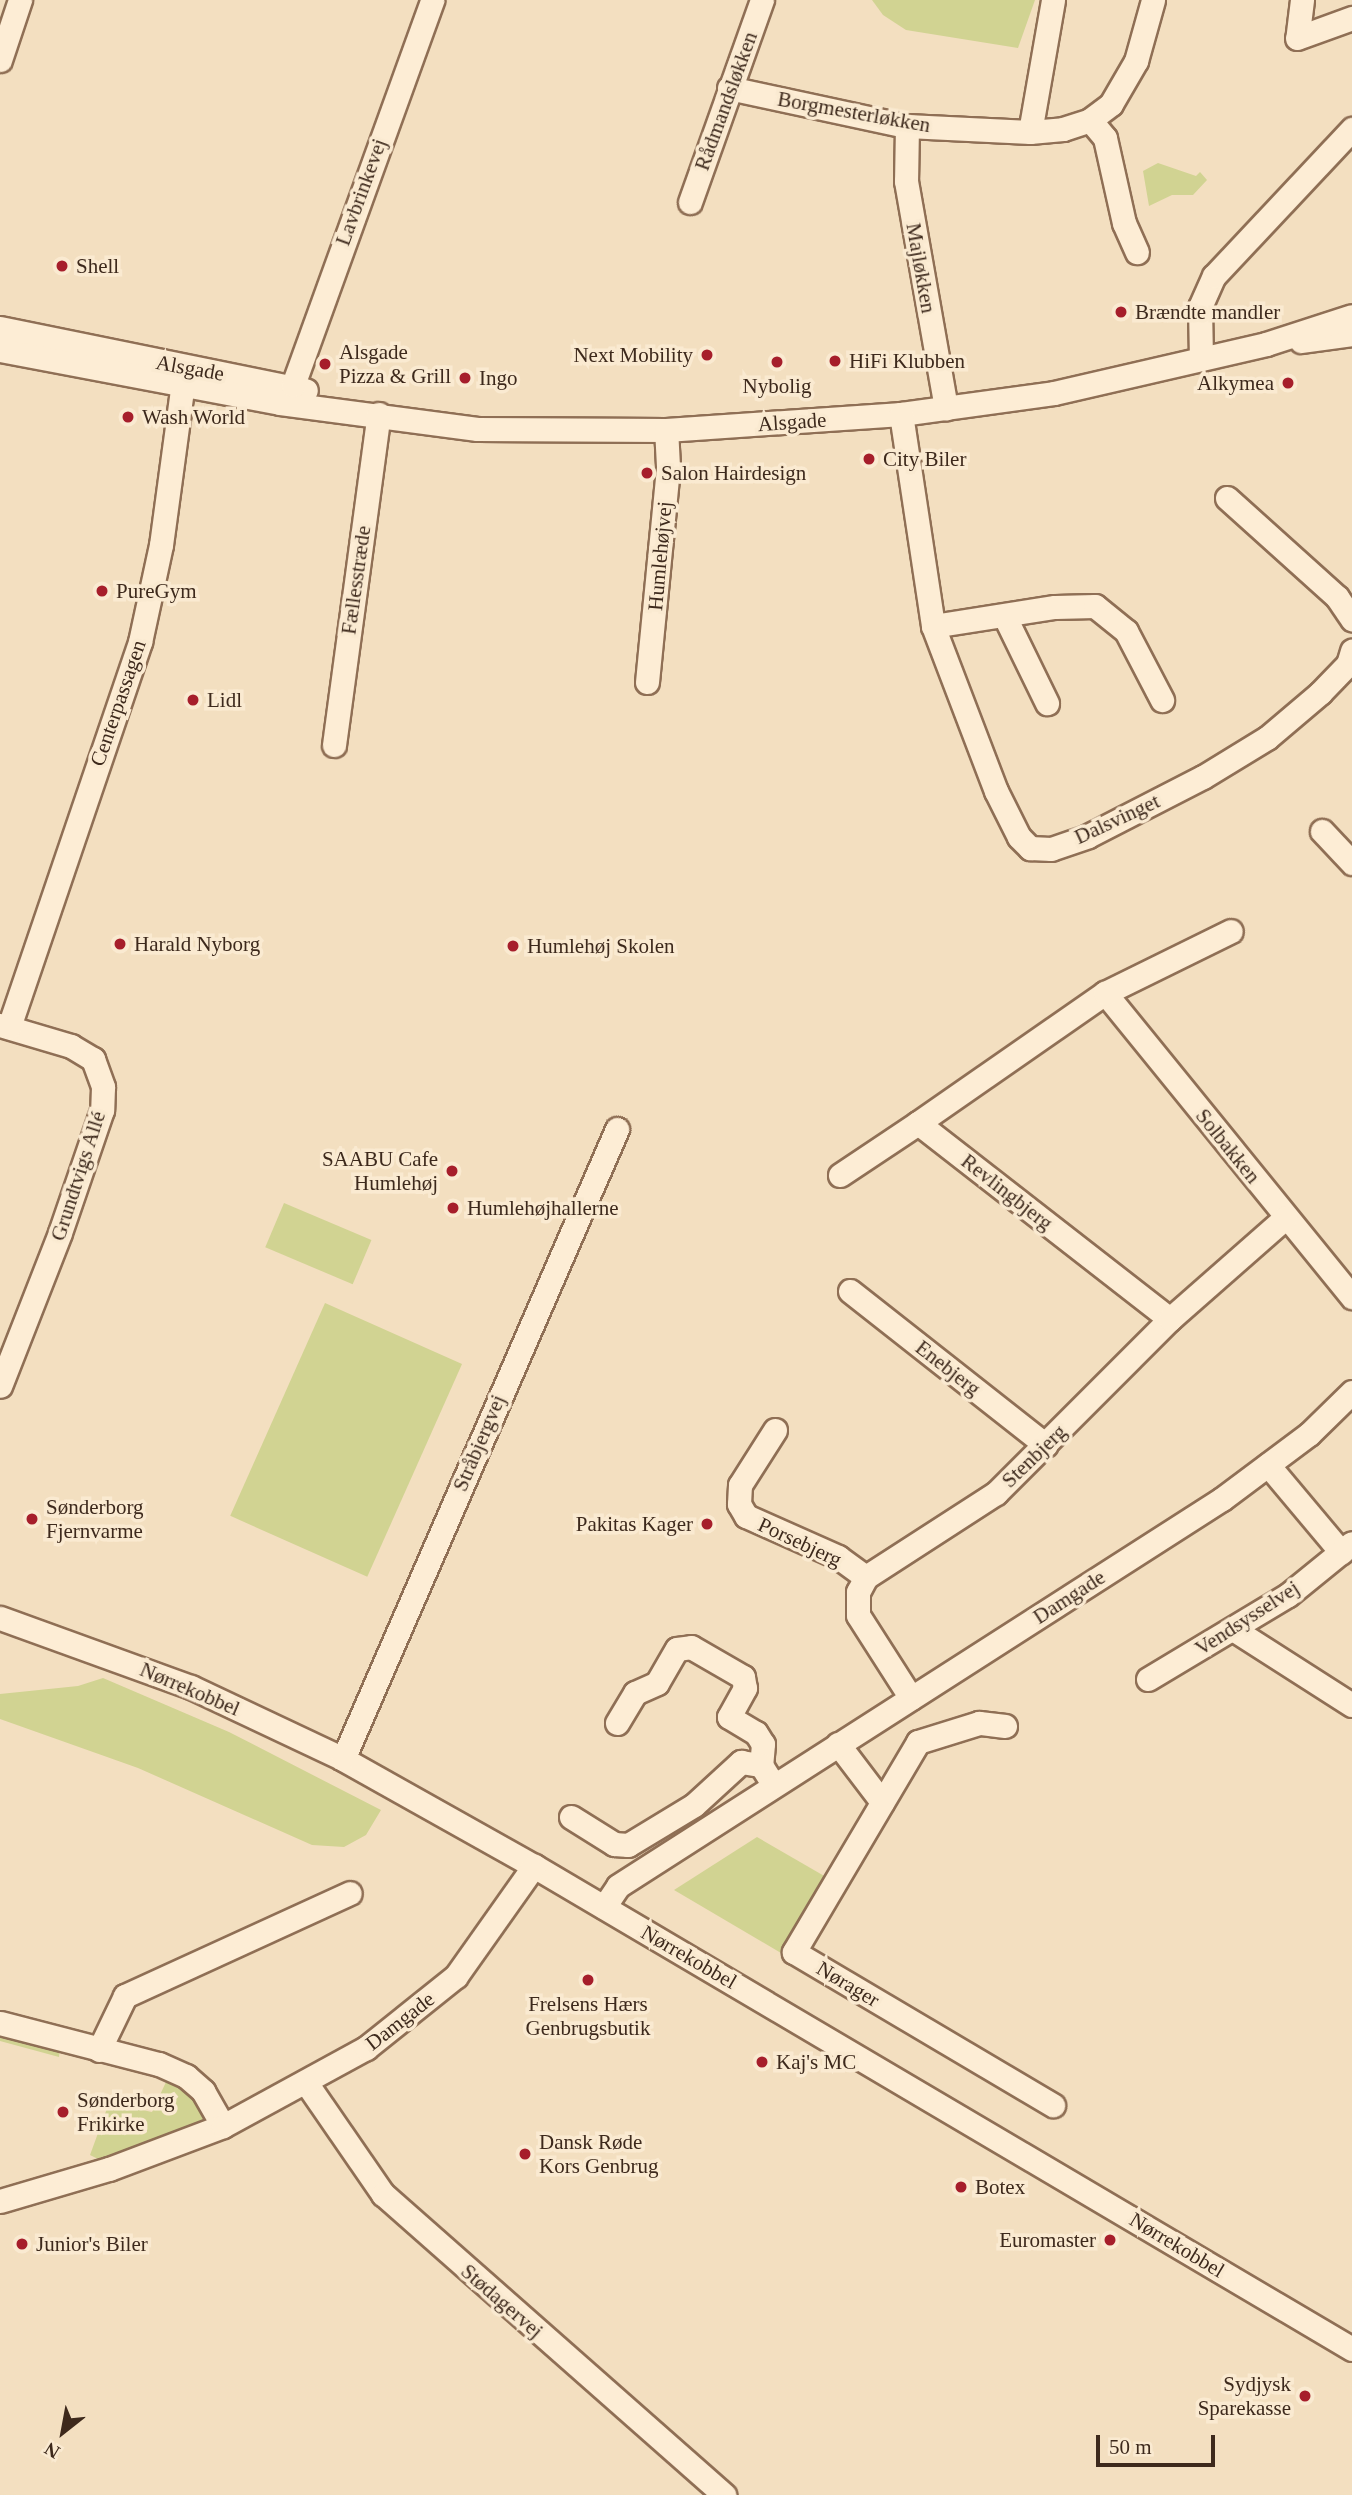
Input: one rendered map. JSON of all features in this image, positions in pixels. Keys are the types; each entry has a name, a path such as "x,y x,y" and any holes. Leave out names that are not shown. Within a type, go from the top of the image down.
{"street":[{"path":"0,60 20,0"},
{"name":"Lavbrinkevej","path":"293,385 432,0"},
{"name":"Rådmandsløkken","path":"690,202 762,0"},
{"path":"1030,132 1053,0"},
{"path":"1137,252 1124,223 1105,138 1090,120 1111,104 1130,72 1153,0"},
{"path":"1302,0 1297,38 1352,18"},
{"name":"Borgmesterløkken","path":"729,88 907,126 1030,132 1090,120"},
{"name":"Majløkken","path":"907,126 906,181 946,409"},
{"path":"1201,359 1200,307 1214,276 1352,129"},
{"name":"Alsgade","path":"0,328 75,345 281,403 477,429 666,430 901,414 1054,393 1266,344 1352,316"},
{"name":"Alsgade","path":"1266,344 1352,334"},
{"path":"0,338 47,348 75,345"},
{"name":"Alsgade","path":"0,350 183,376 293,385 379,414"},
{"name":"Centerpassagen","path":"4,1026 140,642 154,588 183,376"},
{"name":"Fællesstræde","path":"334,745 379,414"},
{"name":"Dalsvinget","path":"901,414 933,626 996,791 1019,837 1031,848 1051,849 1088,836 1203,777 1267,738 1320,693 1348,664 1352,651"},
{"name":"Humlehøjvej","path":"647,682 668,466 666,430"},
{"path":"1227,498 1337,597 1352,619"},
{"path":"933,626 1005,617 1055,607 1095,606 1126,631 1162,700"},
{"path":"1005,617 1047,703"},
{"path":"1322,831 1352,863"},
{"path":"841,1175 1105,993 1231,931"},
{"name":"Solbakken","path":"1105,993 1285,1218 1352,1297"},
{"name":"Grundtvigs Allé","path":"0,1386 102,1110 103,1076 93,1059 71,1046 4,1026"},
{"name":"Revlingbjerg","path":"918,1123 1170,1319"},
{"name":"Stråbjergvej","path":"343,1759 617,1129"},
{"name":"Stenbjerg","path":"866,1577 996,1493 1046,1446 1170,1319 1285,1218"},
{"name":"Enebjerg","path":"850,1291 1046,1446"},
{"name":"Damgade","path":"604,1907 618,1886 767,1775 838,1744 1268,1465 1352,1392"},
{"name":"Porsebjerg","path":"775,1430 740,1485 739,1504 746,1516 838,1557 866,1577"},
{"name":"Vendsysselvej","path":"1149,1679 1288,1595 1347,1547 1268,1465"},
{"path":"866,1577 858,1592 858,1615 911,1698"},
{"name":"Nørrekobbel","path":"0,1618 191,1687 343,1759 534,1866 1352,2349"},
{"path":"1233,1629 1352,1704"},
{"path":"617,1723 635,1693 657,1683 677,1649 691,1647 743,1677 745,1688 729,1717 756,1733 763,1744 767,1775"},
{"name":"Nørager","path":"1005,1726 979,1723 918,1742 794,1952 1053,2105"},
{"path":"838,1744 882,1801"},
{"name":"Damgade","path":"571,1817 614,1844 628,1845 694,1805 741,1762 767,1775"},
{"name":"Damgade","path":"0,2201 108,2169 223,2126 307,2084 389,2032 456,1976 534,1866"},
{"path":"99,2050 125,1996 350,1893"},
{"path":"0,2023 159,2064 186,2076 203,2091 223,2126"},
{"name":"Stødagervej","path":"307,2084 383,2194 724,2495"}],"green space":[{"path":"872,0 1035,0 1018,48 906,30 883,15"},
{"path":"1158,163 1196,176 1200,172 1207,180 1193,195 1172,195 1149,206 1143,171"},
{"path":"284,1203 371,1240 353,1284 265,1247"},
{"path":"325,1303 462,1364 367,1577 230,1516"},
{"path":"103,1678 229,1732 381,1810 366,1835 344,1847 312,1845 138,1768 0,1719 0,1694 78,1686"},
{"path":"757,1837 826,1877 781,1953 674,1890"},
{"path":"0,2029 60,2047 59,2057 0,2041"},
{"path":"176,2077 210,2113 206,2120 102,2161 90,2155 109,2103 152,2112 166,2082"}],"place":[{"name":"Shell","path":"62,266"},
{"name":"Brændte mandler","path":"1121,312"},
{"name":"Next Mobility","path":"707,355"},
{"name":"HiFi Klubben","path":"835,361"},
{"name":"Nybolig","path":"777,362"},
{"name":"Alsgade Pizza & Grill","path":"325,364"},
{"name":"Ingo","path":"465,378"},
{"name":"Alkymea","path":"1288,383"},
{"name":"Wash World","path":"128,417"},
{"name":"City Biler","path":"869,459"},
{"name":"Salon Hairdesign","path":"647,473"},
{"name":"PureGym","path":"102,591"},
{"name":"Lidl","path":"193,700"},
{"name":"Harald Nyborg","path":"120,944"},
{"name":"Humlehøj Skolen","path":"513,946"},
{"name":"SAABU Cafe Humlehøj","path":"452,1171"},
{"name":"Humlehøjhallerne","path":"453,1208"},
{"name":"Sønderborg Fjernvarme","path":"32,1519"},
{"name":"Pakitas Kager","path":"707,1524"},
{"name":"Frelsens Hærs Genbrugsbutik","path":"588,1980"},
{"name":"Kaj's MC","path":"762,2062"},
{"name":"Sønderborg Frikirke","path":"63,2112"},
{"name":"Dansk Røde Kors Genbrug","path":"525,2154"},
{"name":"Botex","path":"961,2187"},
{"name":"Euromaster","path":"1110,2240"},
{"name":"Junior's Biler","path":"22,2244"},
{"name":"Sydjysk Sparekasse","path":"1305,2396"}]}
